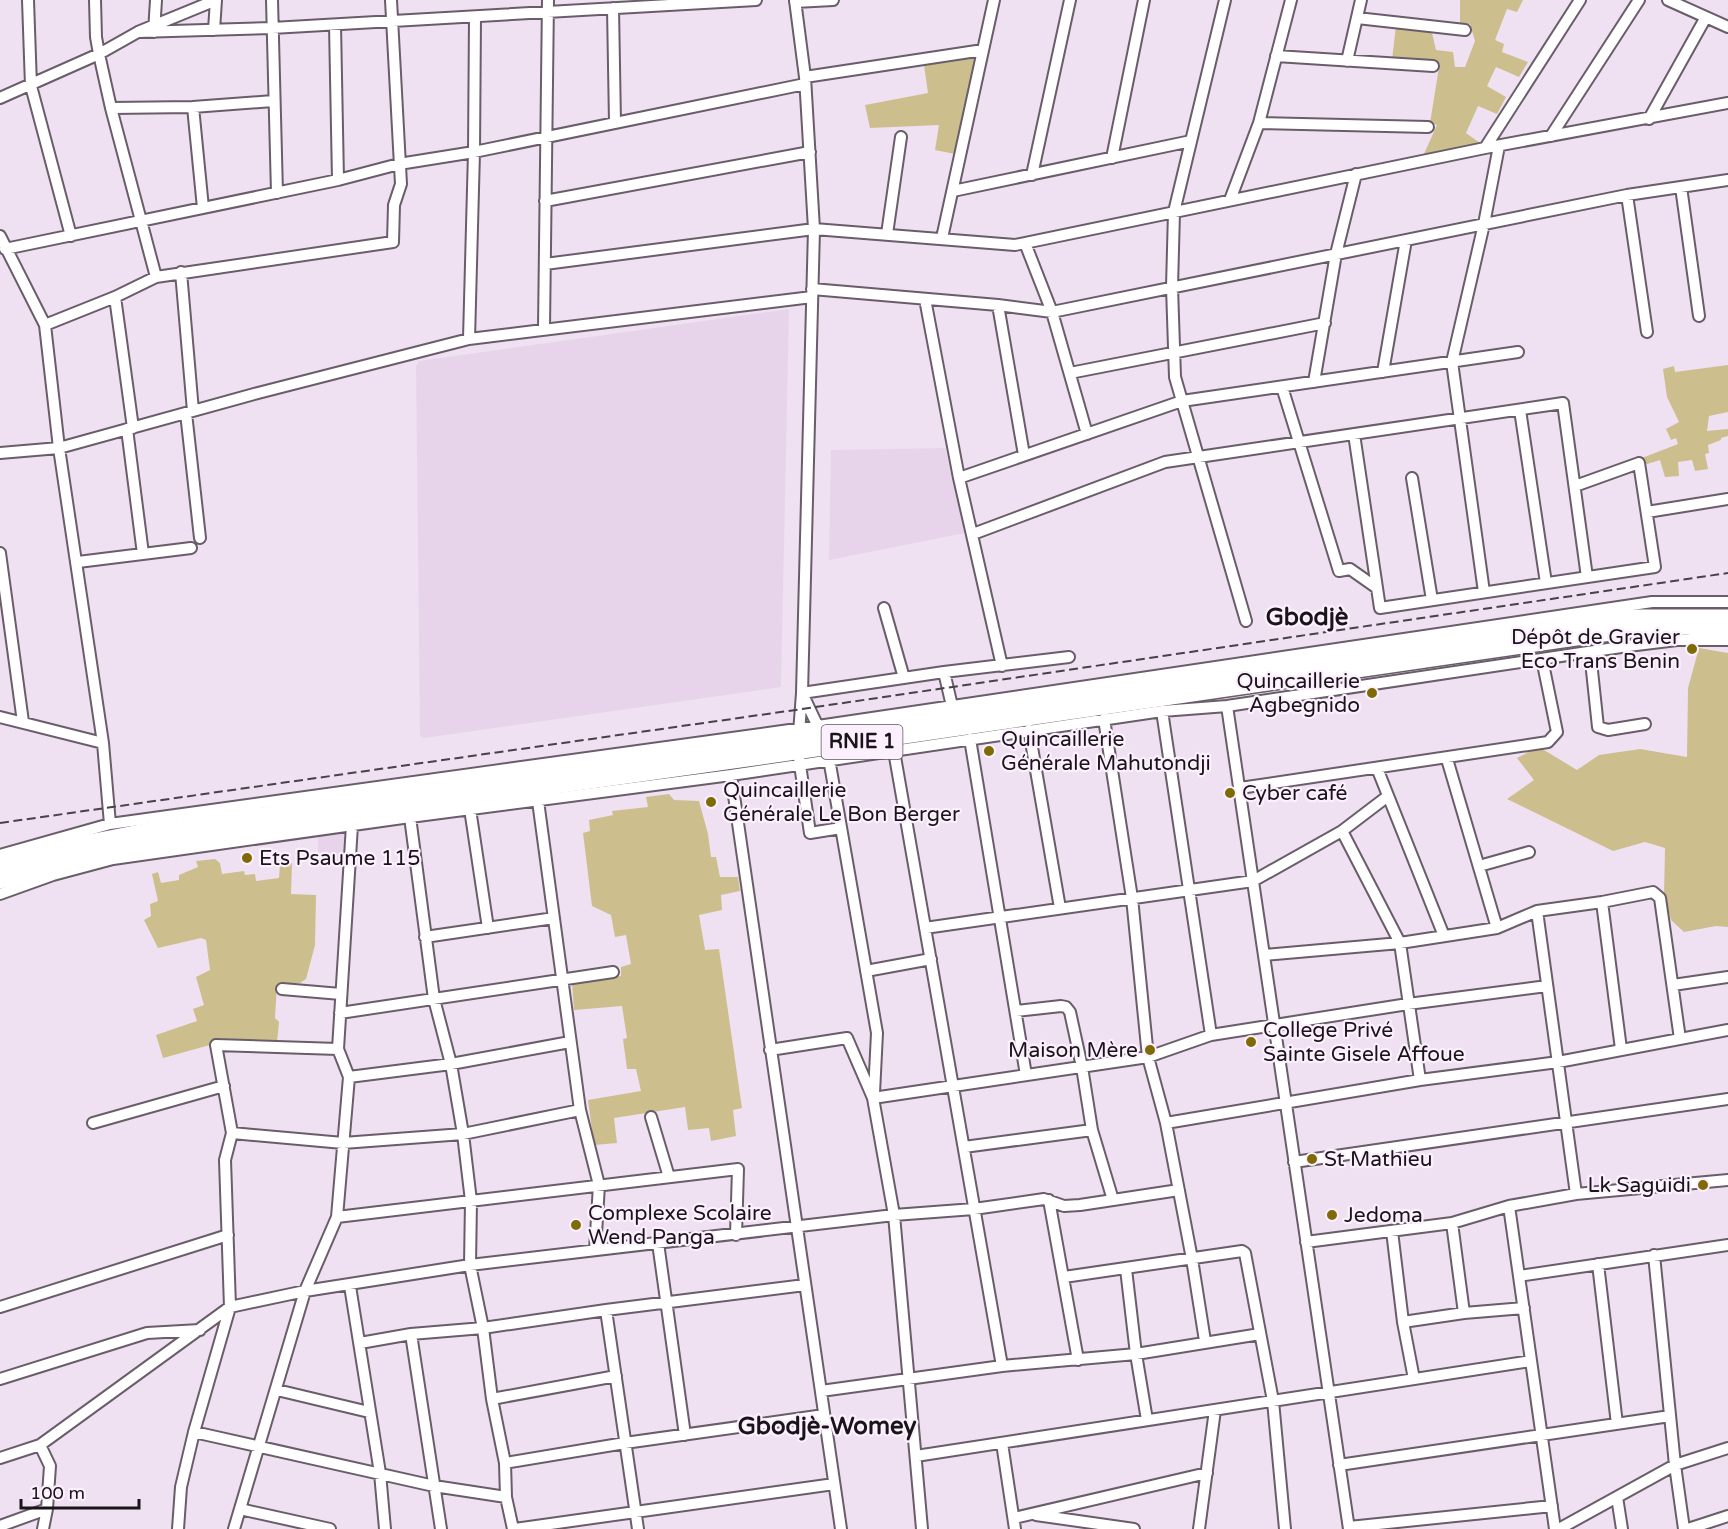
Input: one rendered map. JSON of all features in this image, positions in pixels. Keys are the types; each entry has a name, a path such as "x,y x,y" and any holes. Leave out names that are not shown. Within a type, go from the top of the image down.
{"highway":[{"name":"RNIE 1","path":"0,881 111,849 799,746 1630,617 1728,617"},
{"name":"RNIE 1","path":"824,742 1631,630 1684,627 1728,630"},
{"name":"RNIE 1","path":"0,867 51,851 119,835 799,746"}],"street":[{"path":"28,0 31,86 71,236"},
{"path":"95,0 99,54 156,277"},
{"path":"154,29 156,0"},
{"path":"154,29 216,0 214,30"},
{"path":"272,0 277,193"},
{"path":"45,325 115,297 156,277 393,242 394,204 401,184 391,0"},
{"path":"544,329 548,0"},
{"path":"0,98 99,54 138,32 154,29 214,30 335,25 756,0"},
{"path":"833,0 795,1 805,81 814,229 799,746 810,832 841,828"},
{"path":"942,238 994,0"},
{"path":"1032,175 1070,0"},
{"path":"1112,158 1144,0"},
{"path":"1225,0 1174,212 1172,287 1175,377 1246,621"},
{"path":"1230,200 1259,123 1291,0"},
{"path":"1347,61 1361,0"},
{"path":"1485,148 1580,0"},
{"path":"1551,136 1639,0"},
{"path":"1668,0 1728,27"},
{"path":"613,8 615,123"},
{"path":"469,339 475,17"},
{"path":"1649,118 1706,17"},
{"path":"1357,18 1465,30"},
{"path":"335,25 338,180"},
{"path":"5,249 338,180 399,164 474,153 546,138 805,81 983,50"},
{"path":"1276,56 1433,66"},
{"path":"111,108 193,107 273,101"},
{"path":"544,264 814,229 1015,245 1485,148 1728,103"},
{"path":"193,107 203,208"},
{"path":"1259,123 1428,127"},
{"path":"887,234 901,137"},
{"path":"953,191 1191,141"},
{"path":"1484,592 1452,362 1484,224 1498,146"},
{"path":"545,201 810,152"},
{"path":"0,453 59,448 469,339 812,293 925,299 1052,312 1627,195 1725,180 1728,170"},
{"path":"1314,382 1336,254 1356,174"},
{"path":"1681,187 1699,316"},
{"path":"1627,195 1647,332"},
{"path":"0,236 45,325 59,448 78,562 103,743 110,824"},
{"path":"1383,372 1406,240"},
{"path":"1025,243 1052,312 1087,434"},
{"path":"182,272 189,412 200,538"},
{"path":"115,297 143,554"},
{"path":"925,299 959,478 1002,666"},
{"path":"998,305 1024,455"},
{"path":"1070,373 1325,324"},
{"path":"959,478 1182,401 1518,352"},
{"path":"1282,387 1339,571 1350,569 1377,588"},
{"path":"973,534 1165,462 1563,403 1587,577"},
{"path":"1520,410 1546,583"},
{"path":"1354,434 1380,608 1655,567 1639,463 1575,486"},
{"path":"1412,478 1432,600"},
{"path":"1647,512 1728,499"},
{"path":"78,562 191,548"},
{"path":"0,553 23,722"},
{"path":"0,855 110,824 799,746 824,742 952,706 1652,602 1728,602"},
{"path":"884,608 904,678"},
{"path":"824,742 894,751 1104,719 1162,711 1227,706 1677,640 1728,640"},
{"path":"1590,652 1598,727 1608,730 1645,724"},
{"path":"802,693 1069,657"},
{"path":"1240,788 1447,759 1548,742 1557,732 1542,659"},
{"path":"945,672 952,706"},
{"path":"802,693 824,742 877,1033 873,1098"},
{"path":"1227,706 1349,1528 1441,1524 1552,1506"},
{"path":"1162,711 1211,1035"},
{"path":"0,717 103,743"},
{"path":"1104,719 1132,898 1149,1057 1166,1123 1205,1341"},
{"path":"1029,730 1060,908"},
{"path":"970,739 1026,1075"},
{"path":"0,894 53,874 113,859 731,775 799,746"},
{"path":"894,751 1002,1366"},
{"path":"1447,759 1497,928"},
{"path":"1377,768 1444,936"},
{"path":"731,775 841,1529"},
{"path":"925,927 1253,881 1342,831 1388,796"},
{"path":"538,801 580,1110 598,1185 596,1250"},
{"path":"470,809 488,928"},
{"path":"410,817 434,999 451,1064 463,1134 471,1201 470,1265 483,1328 492,1399 505,1463 506,1497 514,1529 834,1484"},
{"path":"234,1529 305,1291 337,1217 349,1077 338,1049 352,825"},
{"path":"1342,831 1400,943 1420,1080"},
{"path":"1479,866 1529,852"},
{"path":"1264,955 1400,943 1497,928 1537,911 1653,892 1660,898 1680,1040"},
{"path":"1602,902 1611,986 1621,1049"},
{"path":"1537,911 1576,1194"},
{"path":"425,937 554,918"},
{"path":"866,971 931,959"},
{"path":"340,1013 613,972"},
{"path":"1673,985 1728,977"},
{"path":"873,1098 1149,1057 1211,1035 1408,1004 1547,986"},
{"path":"282,989 341,994"},
{"path":"1016,1011 1066,1007 1074,1022 1092,1130 1113,1200"},
{"path":"1166,1123 1420,1080 1558,1062 1728,1030"},
{"path":"770,1050 847,1038 873,1098 894,1215 922,1529"},
{"path":"349,1077 451,1064 570,1042"},
{"path":"178,1529 182,1488 194,1432 230,1307 225,1160 232,1133 216,1045 338,1049"},
{"path":"93,1123 224,1086"},
{"path":"1294,1162 1728,1099"},
{"path":"232,1133 343,1143 463,1134 580,1110"},
{"path":"651,1117 669,1177"},
{"path":"964,1148 1092,1130"},
{"path":"337,1217 738,1169 736,1234"},
{"path":"1306,1242 1452,1223 1509,1206 1576,1194 1728,1180"},
{"path":"0,1458 39,1445 230,1307 305,1291 350,1286 470,1265 894,1215 974,1209 1044,1199 1064,1206 1179,1190"},
{"path":"1049,1200 1078,1360"},
{"path":"1509,1206 1557,1529 1675,1465 1728,1448"},
{"path":"1452,1223 1464,1313"},
{"path":"1392,1231 1403,1322 1414,1379"},
{"path":"0,1307 228,1235"},
{"path":"658,1243 685,1435"},
{"path":"1519,1276 1728,1245"},
{"path":"1064,1277 1242,1251 1245,1253 1273,1401 1286,1529"},
{"path":"1654,1256 1675,1465 1686,1529 1728,1516"},
{"path":"1598,1264 1617,1424"},
{"path":"1126,1269 1136,1354 1147,1420"},
{"path":"360,1344 411,1334 483,1328 805,1285"},
{"path":"350,1286 380,1473 385,1529"},
{"path":"1403,1322 1464,1313 1524,1308"},
{"path":"606,1310 638,1529"},
{"path":"0,1379 147,1333 200,1330"},
{"path":"411,1334 441,1529"},
{"path":"821,1391 1002,1366 1136,1354 1205,1341 1260,1334"},
{"path":"916,1456 1531,1361"},
{"path":"492,1399 616,1376"},
{"path":"276,1390 369,1412"},
{"path":"1199,1529 1215,1410"},
{"path":"505,1463 625,1443 824,1415"},
{"path":"1339,1466 1670,1416"},
{"path":"194,1432 434,1486 506,1497"},
{"path":"1002,1443 1014,1524 1030,1514 1207,1473"},
{"path":"39,1445 50,1466 43,1529"},
{"path":"1617,1497 1622,1529"},
{"path":"1082,1526 1084,1502"},
{"path":"0,1526 47,1509"},
{"path":"240,1509 330,1529"},
{"path":"1030,1514 1082,1526 1134,1529"}],"shaded area":[{"path":"1460,0 1523,0 1517,12 1507,9 1495,40 1504,44 1502,52 1528,62 1519,77 1496,67 1487,86 1506,97 1497,114 1478,106 1466,133 1480,143 1424,154 1437,125 1430,123 1439,67 1392,60 1396,26 1431,29 1436,50 1453,52 1455,67 1465,67 1475,41 1470,24 1460,23"},
{"path":"976,56 955,154 935,150 939,125 870,128 865,105 928,93 924,65"},
{"path":"789,309 781,687 424,738 420,736 416,366 419,361"},
{"path":"1728,365 1728,412 1709,416 1707,431 1728,429 1728,436 1708,445 1709,453 1705,454 1708,469 1695,471 1692,460 1678,462 1679,476 1665,477 1660,460 1644,465 1642,458 1678,444 1676,438 1671,440 1666,429 1679,422 1667,397 1663,369 1674,366 1675,372"},
{"path":"945,448 965,533 829,560 831,450"},
{"path":"1699,648 1728,653 1728,927 1716,926 1684,932 1671,920 1664,895 1665,848 1645,842 1613,851 1507,799 1534,780 1517,758 1539,747 1577,770 1599,755 1640,749 1687,757 1688,688"},
{"path":"669,794 674,800 699,801 708,834 711,857 716,857 720,877 738,877 740,891 721,895 722,910 699,915 705,950 719,949 742,1108 733,1110 736,1136 711,1141 709,1128 688,1130 685,1107 614,1118 617,1143 594,1145 588,1100 641,1091 636,1069 627,1069 623,1039 627,1038 622,1006 574,1010 572,983 621,976 621,967 631,964 626,935 615,937 611,915 592,906 583,833 590,831 589,820 613,815 612,811 648,807 646,797"},
{"path":"347,831 346,861 318,861 318,835"},
{"path":"215,859 220,863 222,874 244,871 245,875 255,874 256,881 279,878 280,865 292,863 291,894 316,895 315,945 306,979 300,983 277,984 275,1018 279,1022 277,1043 215,1039 210,1045 163,1058 156,1035 197,1021 193,1009 204,1005 196,977 210,970 206,940 201,938 158,948 144,920 151,916 150,904 158,901 152,874 158,872 161,883 179,880 179,875 198,867 196,861"}],"railway":[{"path":"0,823 809,708 1728,573"}],"place":[{"name":"Dépôt de Gravier Eco Trans Benin","path":"1692,649"},
{"name":"Quincaillerie Agbegnido","path":"1372,693"},
{"name":"Quincaillerie Générale Mahutondji","path":"989,751"},
{"name":"Cyber café","path":"1230,793"},
{"name":"Quincaillerie Générale Le Bon Berger","path":"711,802"},
{"name":"Ets Psaume 115","path":"247,858"},
{"name":"College Privé Sainte Gisele Affoue","path":"1251,1042"},
{"name":"Maison Mère","path":"1150,1050"},
{"name":"St Mathieu","path":"1312,1159"},
{"name":"Lk Saguidi","path":"1703,1185"},
{"name":"Jedoma","path":"1332,1215"},
{"name":"Complexe Scolaire Wend Panga","path":"576,1225"}],"district":[{"name":"Gbodjè","path":"1307,617"},
{"name":"Gbodjè-Womey","path":"827,1426"}]}
